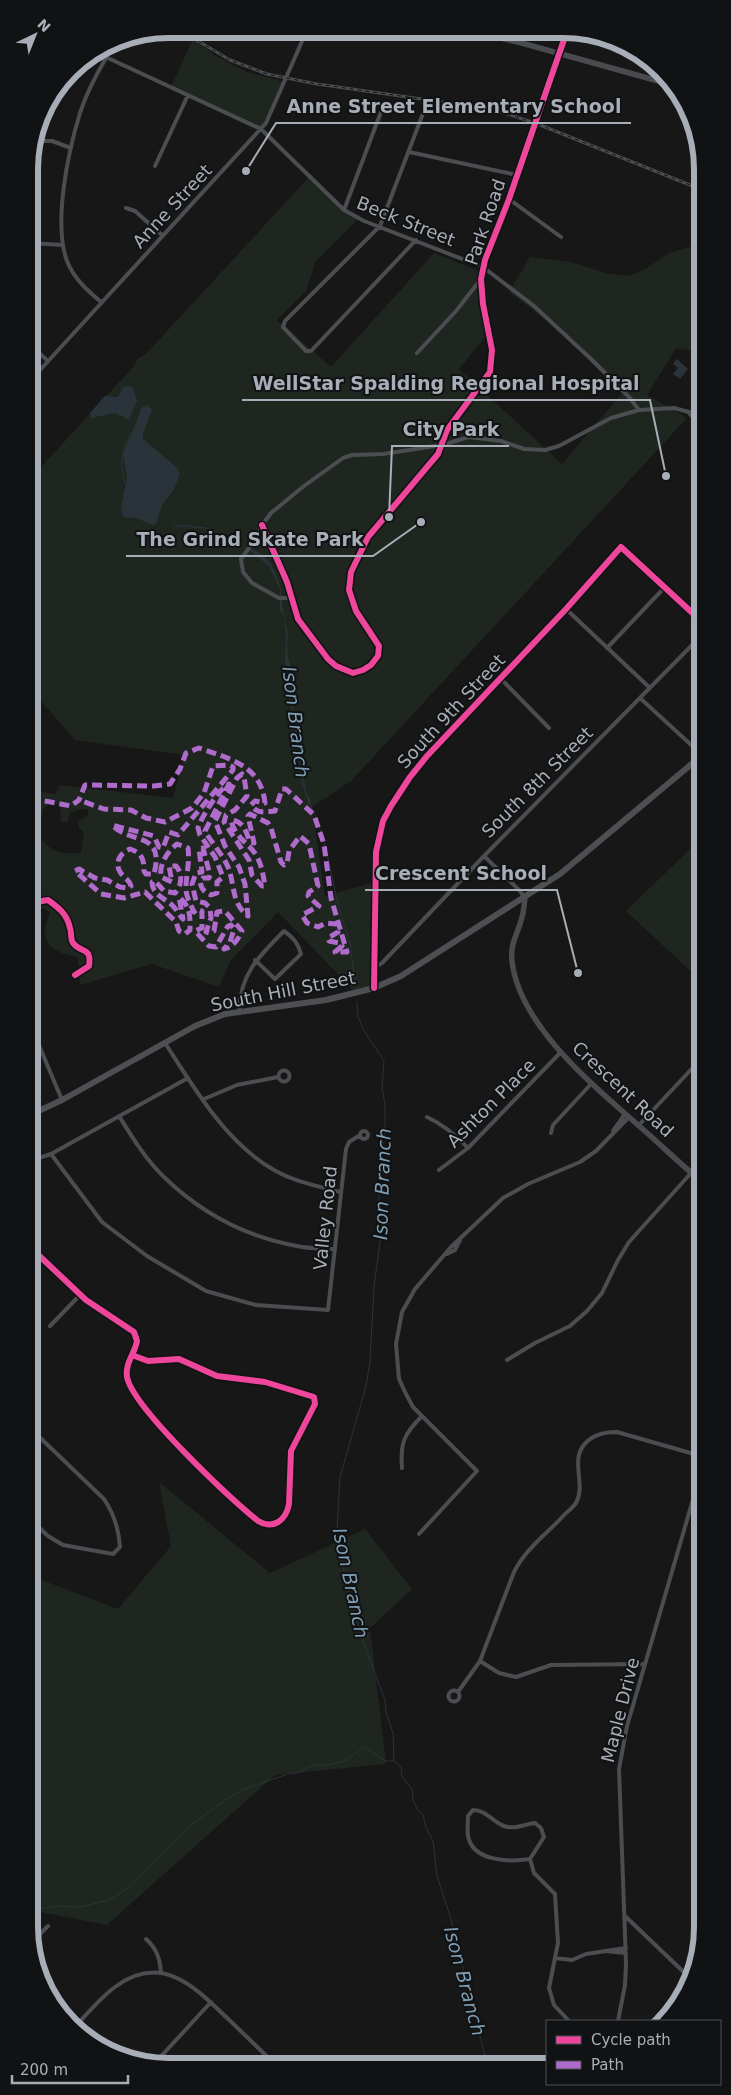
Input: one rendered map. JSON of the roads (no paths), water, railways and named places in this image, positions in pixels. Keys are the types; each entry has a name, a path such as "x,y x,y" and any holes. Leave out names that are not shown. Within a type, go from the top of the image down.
{"main road":[{"name":"South Hill Street","path":"37,1112 62,1100 195,1026 225,1014 326,1000 374,988 409,972 524,898 574,863 694,762"}],"street":[{"name":"Anne Street","path":"38,372 261,129 270,114 304,37"},
{"path":"491,37 660,81"},
{"name":"Park Road","path":"288,598 298,619 328,659 336,666 353,673 371,665 378,656 379,646 356,611 349,590 351,572 368,537 438,454 447,430 490,372 492,350 483,304 481,279 483,267 509,199 565,37"},
{"name":"Beck Street","path":"102,56 261,129 344,210 364,221 483,267 534,306 591,359 629,397 639,410"},
{"path":"101,302 76,278 68,262 63,245 62,210 65,180 80,112 106,58"},
{"path":"155,166 188,95"},
{"path":"344,210 384,104"},
{"path":"416,240 311,351 306,351 284,329 283,323 380,226 424,111"},
{"path":"41,141 52,141 71,148"},
{"path":"409,152 517,175"},
{"path":"509,199 561,237"},
{"path":"126,208 135,211 163,236"},
{"path":"38,244 63,245"},
{"path":"417,353 456,311 481,279"},
{"path":"38,352 48,361"},
{"path":"262,525 287,582 288,598 279,598 252,583 243,572 241,559 258,536 262,525 271,513 288,498 343,458 352,455 383,454 442,445 468,437 480,437 524,449 545,450 559,446 611,418 639,410 666,407 686,410 694,413"},
{"path":"686,410 694,418"},
{"name":"South 9th Street","path":"374,988 376,852 383,821 410,777 621,547 665,587"},
{"path":"607,648 665,587 694,614"},
{"path":"566,609 650,688"},
{"name":"South 8th Street","path":"374,968 382,963 484,856 694,643"},
{"path":"501,679 549,728"},
{"path":"640,698 694,747"},
{"path":"484,856 519,890 524,898"},
{"name":"Crescent Road","path":"524,898 522,918 514,938 512,950 515,976 522,996 561,1052 591,1084 693,1175"},
{"path":"239,1011 243,984 255,960 284,931 299,946 301,954 275,979 255,960"},
{"path":"38,1042 62,1100"},
{"path":"165,1043 216,1118 253,1157 276,1171 307,1184 340,1192"},
{"name":"Ashton Place","path":"439,1170 468,1148 561,1052"},
{"path":"639,1125 693,1067"},
{"path":"204,1099 237,1085 278,1077"},
{"path":"37,1159 51,1154 188,1078"},
{"path":"551,1133 553,1125 591,1084"},
{"path":"419,1534 476,1471 413,1407 399,1379 396,1344 397,1331 408,1300 451,1247 503,1198 528,1184 580,1162 596,1151 610,1135 615,1125 627,1115"},
{"path":"118,1116 163,1177 202,1208 234,1227 266,1239 299,1247 336,1249"},
{"path":"426,1117 442,1124 468,1148"},
{"name":"Valley Road","path":"51,1154 102,1222 147,1256 206,1291 256,1305 328,1310 346,1149 349,1142 360,1135"},
{"path":"507,1360 534,1343 570,1326 587,1311 602,1293 629,1242 691,1173"},
{"path":"37,1255 80,1295 132,1330 137,1341 128,1364 127,1379 140,1401 165,1432 220,1486 262,1523 275,1524 283,1519 288,1512 289,1504 291,1451 314,1407 315,1399 311,1396 271,1384 217,1376 179,1359 148,1361 132,1355"},
{"path":"50,1326 80,1295"},
{"path":"402,1468 401,1454 405,1436 422,1416"},
{"path":"458,1692 480,1661 517,1565 576,1503 580,1486 578,1462 582,1447 592,1438 604,1432 617,1432 693,1454"},
{"path":"37,1435 104,1499 111,1510 117,1526 120,1547 113,1554 63,1545 48,1536 37,1526"},
{"name":"Maple Drive","path":"618,2020 625,1985 626,1948 618,1769 627,1726 693,1504"},
{"path":"480,1661 499,1673 516,1677 551,1665 645,1664"},
{"path":"530,1859 501,1861 474,1848 468,1835 470,1812 477,1810 497,1823 511,1828 535,1823 541,1828 544,1837 530,1859 534,1873 555,1894 558,1937 549,1979 550,1997 568,2020"},
{"path":"625,1916 685,1973"},
{"path":"38,1936 48,1926"},
{"path":"146,1939 156,1950 160,1961 161,1973"},
{"path":"555,1958 572,1960 586,1954 626,1948"},
{"path":"605,1951 626,1953"},
{"path":"80,2022 115,1987 135,1977 161,1973 184,1980 211,2002 268,2058"},
{"path":"160,2057 211,2002"}],"water":[{"path":"677,359 688,369 680,379 673,374 678,368 673,364"},
{"path":"129,386 133,388 137,401 129,420 115,413 91,418 90,413 105,396 118,397 123,387"},
{"path":"147,404 152,410 143,433 143,439 176,467 180,474 174,489 162,505 156,524 153,525 136,518 123,517 121,507 127,478 123,453 142,406 146,407"},
{"path":"182,524 212,529 219,533 209,529 182,525 174,526"},
{"path":"219,533 239,547 248,548 260,553 271,564 280,585 288,633 286,651 290,664 289,675 295,696 292,709 296,719 299,748 303,760 301,776 307,795 311,800 310,803 306,804 308,802 300,777 302,760 296,740 291,707 293,694 285,662 286,633 284,616 280,610 280,589 269,566 248,549 233,546"}],"waterway":[{"name":"Ison Branch","path":"125,484 122,468 123,454 127,441 135,427"},
{"name":"Ison Branch","path":"174,526 206,528"},
{"name":"Ison Branch","path":"287,644 287,658"},
{"name":"Ison Branch","path":"289,672 290,680"},
{"name":"Ison Branch","path":"291,687 292,700"},
{"name":"Ison Branch","path":"293,707 294,715"},
{"name":"Ison Branch","path":"299,751 301,764"},
{"name":"Ison Branch","path":"302,768 305,789"},
{"name":"Ison Branch","path":"309,802 317,819 327,853 337,900 350,943 355,982"},
{"name":"Ison Branch","path":"357,1002 358,1016 363,1029 384,1061 382,1087 385,1105 385,1129 378,1186 381,1235 374,1286 370,1362 366,1386 340,1477 337,1532 345,1576 361,1636 385,1700 386,1712 393,1733 394,1761 401,1767 402,1777 412,1789 413,1800 418,1811 423,1815 426,1828 433,1841 437,1876 450,1916 486,2058"},
{"path":"37,1909 56,1906 81,1907 109,1900 125,1890 192,1824 242,1790 288,1774 301,1772 308,1767 344,1761 365,1747 385,1761 393,1761"},
{"path":"396,2058 405,2056 418,2058"}],"railway":[{"path":"191,37 230,60 267,74 317,84 470,106 504,113 535,123 694,187"}],"place":[{"name":"Anne Street Elementary School","path":"246,171"},
{"name":"WellStar Spalding Regional Hospital","path":"666,476"},
{"name":"City Park","path":"389,517"},
{"name":"The Grind Skate Park","path":"421,522"},
{"name":"Crescent School","path":"578,973"}]}
